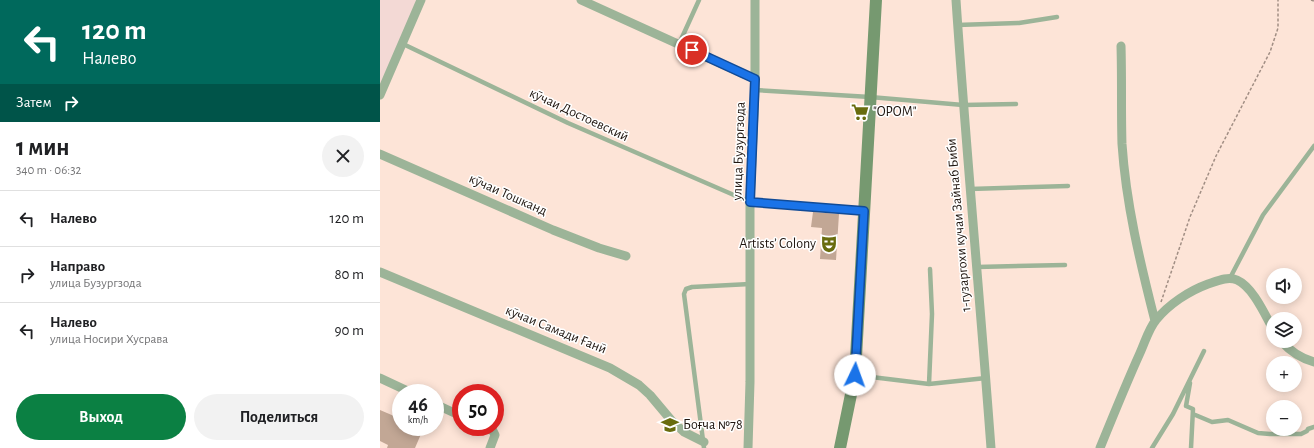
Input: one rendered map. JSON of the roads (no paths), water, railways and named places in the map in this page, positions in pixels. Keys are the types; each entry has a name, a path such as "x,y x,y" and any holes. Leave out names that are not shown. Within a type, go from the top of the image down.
{"main road":[{"path":"840,448 855,375 876,0"}],"street":[{"path":"380,95 401,43 421,0"},
{"path":"582,0 755,79"},
{"name":"улица Бузургзода","path":"748,448 750,202 755,90 755,0"},
{"name":"1-гузаргохи кучаи Зайнаб Биби","path":"956,0 991,448"},
{"path":"1121,46 1122,144 1130,212 1139,260 1155,321"},
{"name":"кӯчаи Тошканд","path":"380,154 553,230 599,248 626,256"},
{"name":"кӯчаи Самади Ғанӣ","path":"380,272 610,368 639,385 650,395 671,420 684,432 704,445"},
{"path":"1100,448 1122,393 1155,321 1166,309 1184,296 1204,286 1219,280 1230,278 1238,280 1246,287 1258,302 1266,316"},
{"path":"1287,348 1300,357 1314,362"},
{"path":"380,378 393,384"},
{"path":"490,448 495,436"}],"lane":[{"path":"679,44 699,0"},
{"path":"957,25 1018,23 1057,17"},
{"name":"кӯчаи Достоевский","path":"401,43 568,123 750,202 864,211"},
{"path":"755,90 870,97 963,105 1016,104"},
{"path":"1230,278 1263,215 1314,146"},
{"path":"970,189 1068,186"},
{"path":"977,267 1065,265"},
{"path":"929,384 932,314 930,269"},
{"path":"704,445 684,294 686,289 692,287 750,284"},
{"path":"1152,448 1173,414 1204,351"},
{"path":"855,375 929,384 986,378"},
{"path":"1191,448 1194,414 1193,409 1186,406 1192,376"},
{"path":"1194,414 1212,422 1228,420 1258,433 1301,434 1308,428 1314,427"}],"place":[{"name":"\"OPOM\"","path":"860,112"},
{"name":"Artists’ Colony","path":"829,244"},
{"name":"Боғча №78","path":"670,425"}]}
